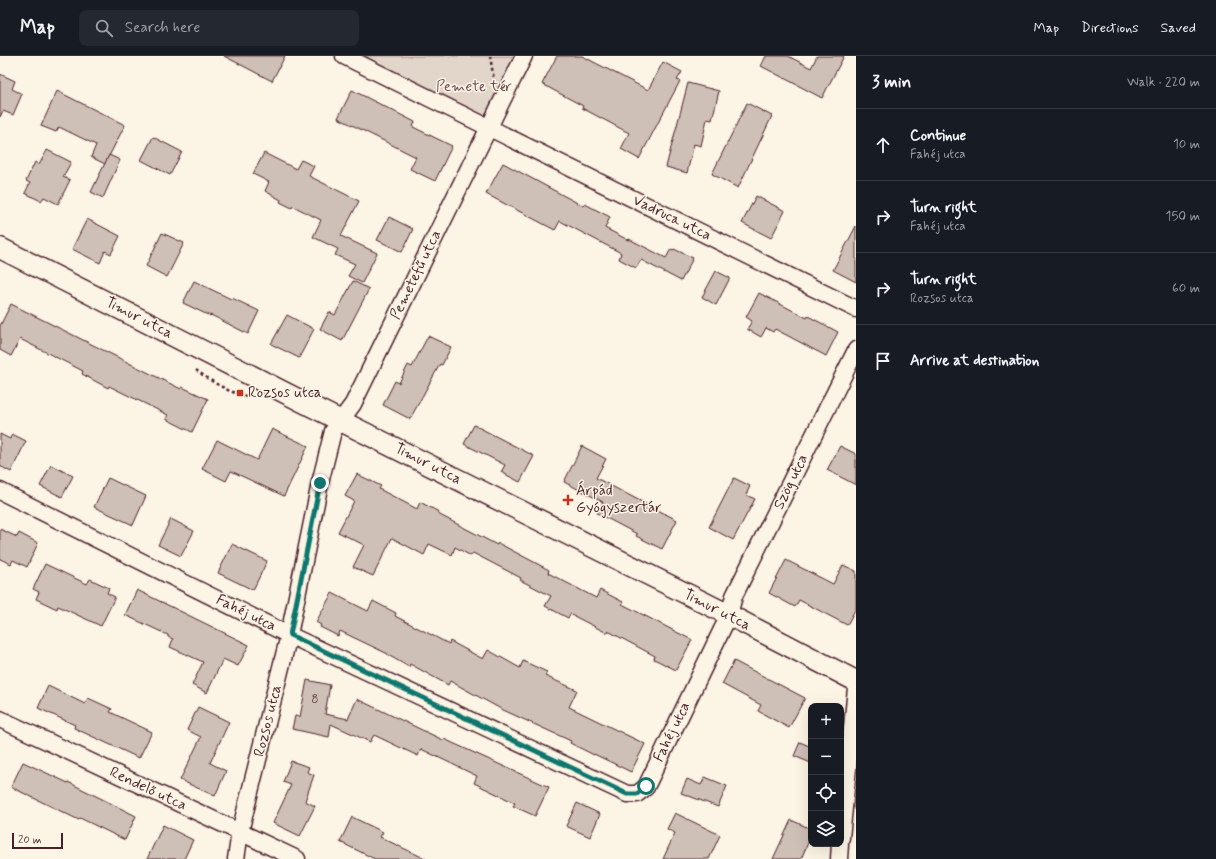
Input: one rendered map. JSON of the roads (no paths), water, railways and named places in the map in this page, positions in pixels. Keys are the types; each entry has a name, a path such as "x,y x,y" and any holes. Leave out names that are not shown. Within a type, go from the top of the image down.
{"street":[{"path":"345,56 488,128 524,56"},
{"name":"Vadruca utca","path":"488,128 856,309"},
{"name":"Pemetefű utca","path":"341,421 353,404 488,128"},
{"name":"Timur utca","path":"0,248 856,681"},
{"name":"Szög utca","path":"728,615 734,596 856,350"},
{"name":"Rozsos utca","path":"236,859 240,832 290,635 320,483 333,432 341,421"},
{"name":"Fahéj utca","path":"0,491 290,635 627,794 637,794 646,786 728,615"},
{"path":"844,811 856,688"},
{"name":"Rendelő utca","path":"0,719 297,859"},
{"path":"839,859 840,847"}],"place":[{"name":"Rozsos utca","path":"240,393"},
{"name":"Árpád Gyógyszertár","path":"568,500"}],"park label":[{"name":"Pemete tér","path":"474,87"}]}
